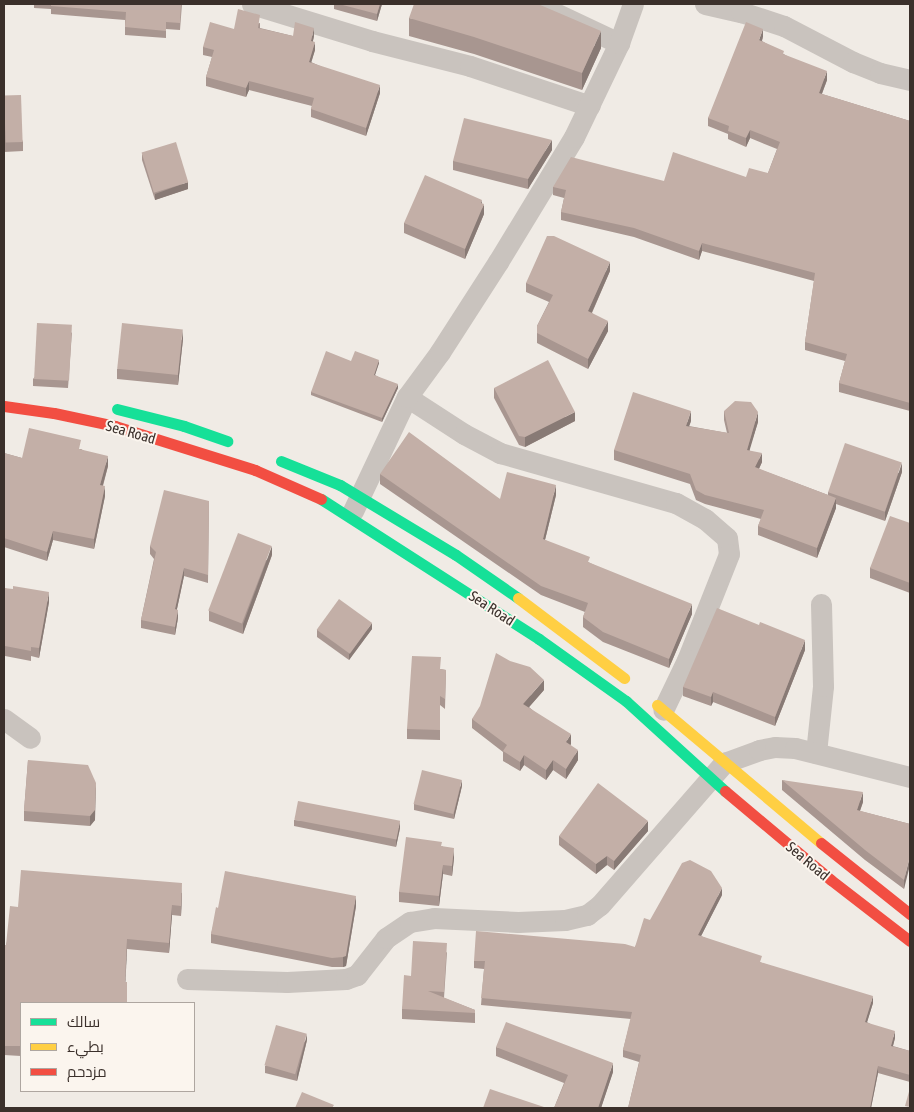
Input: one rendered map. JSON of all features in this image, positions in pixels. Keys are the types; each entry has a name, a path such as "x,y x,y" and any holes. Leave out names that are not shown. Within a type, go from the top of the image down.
{"highway":[{"name":"Sea Road","path":"4,406 54,413 115,426 210,455 290,484 331,503 356,506 486,576 633,685"},
{"name":"Sea Road","path":"104,406 175,424 240,446"},
{"name":"Sea Road","path":"274,458 340,485 356,506 626,701 910,914"},
{"name":"Sea Road","path":"656,704 717,771 831,880 910,941"}],"street":[{"path":"252,4 372,41 470,66 590,106"},
{"path":"536,4 619,43"},
{"path":"356,506 407,397 440,352 498,262 546,185 590,106 619,43 633,4"},
{"path":"705,4 741,12 784,26 853,62 880,73 910,80"},
{"path":"407,397 464,434 500,453 676,503 705,519 727,538 729,554 686,660 656,704"},
{"path":"816,753 823,686 821,604"},
{"path":"4,719 30,738"},
{"path":"187,979 287,982 346,979 357,975 386,938 410,922 434,918 518,922 565,920 587,914 600,905 717,771 759,750 775,747 795,748 910,777"}],"building":[{"path":"51,4 181,4 180,23 166,22 166,31 125,27 126,12 51,6"},
{"path":"339,4 380,4 377,14"},
{"path":"414,4 538,4 601,31 582,73 474,37 409,18"},
{"path":"238,9 260,15 258,28 293,36 295,22 314,28 311,41 315,42 309,62 380,85 366,128 311,109 314,98 249,81 246,88 206,77 214,50 203,47 210,22 234,29"},
{"path":"746,22 763,29 759,40 784,51 783,54 827,71 819,93 910,121 910,403 839,383 847,354 805,342 815,273 702,243 699,251 634,228 561,212 566,190 553,187 571,157 664,181 673,152 746,177 749,168 768,173 780,142 750,130 746,138 728,131 729,126 708,118"},
{"path":"21,95 23,142 6,143 4,96"},
{"path":"464,118 552,140 528,179 453,161"},
{"path":"176,142 188,182 154,193 142,153"},
{"path":"425,175 482,200 481,203 484,204 465,249 404,223"},
{"path":"547,236 554,236 610,262 588,311 608,321 588,359 537,333 537,326 553,295 526,283"},
{"path":"37,323 72,325 69,381 34,379"},
{"path":"122,323 183,329 178,375 117,369"},
{"path":"326,351 351,361 355,351 379,360 374,375 398,384 382,418 311,392"},
{"path":"548,360 575,412 525,437 519,436 494,388"},
{"path":"633,392 691,411 686,426 729,433 724,411 735,401 751,402 758,412 747,450 762,453 755,467 836,498 817,548 758,526 764,510 705,495 696,490 690,474 614,450"},
{"path":"29,428 81,440 79,449 108,456 100,485 105,486 94,539 53,531 47,552 4,538 4,453 22,458"},
{"path":"409,432 500,499 507,472 556,485 543,539 590,557 588,562 692,604 669,659 603,632 583,617 588,603 541,586 380,474"},
{"path":"845,443 902,463 885,512 828,492"},
{"path":"164,490 209,501 208,575 184,568 175,609 178,610 175,627 141,620 156,552 150,546"},
{"path":"890,516 910,523 910,583 870,568"},
{"path":"238,533 272,546 242,623 208,610"},
{"path":"13,586 49,592 39,648 31,647 31,651 4,645 4,588 13,589"},
{"path":"339,599 372,623 350,654 317,630"},
{"path":"717,608 759,625 760,622 805,640 775,717 713,692 711,697 683,687"},
{"path":"496,653 510,661 530,667 544,680 523,704 571,734 566,742 578,750 566,769 553,760 546,770 524,755 520,762 503,751 507,745 472,719 480,706"},
{"path":"412,656 441,657 440,669 446,670 445,699 440,696 440,730 407,729"},
{"path":"28,760 88,765 96,783 95,810 90,816 24,811"},
{"path":"422,770 462,780 453,814 414,804"},
{"path":"782,780 863,792 857,810 910,824 910,856 904,880 865,850"},
{"path":"598,783 648,821 614,861 607,856 596,864 559,836"},
{"path":"298,801 400,821 396,839 294,820"},
{"path":"406,837 442,842 441,846 454,848 452,866 443,865 439,896 399,892"},
{"path":"690,860 711,871 722,888 698,935 762,956 760,962 873,996 865,1022 895,1031 891,1046 910,1051 910,1075 878,1066 870,1108 628,1108 641,1055 623,1050 632,1012 481,998 485,961 474,961 476,931 625,944 635,947 644,918 650,920 682,863"},
{"path":"21,870 182,883 181,906 172,905 169,943 127,939 125,982 127,982 127,1002 20,1002 20,1046 4,1046 4,945 6,945 10,906 18,907"},
{"path":"225,871 356,896 346,956 332,958 211,934"},
{"path":"413,941 447,943 444,992 428,991 475,1010 475,1013 402,1009 404,975 411,976"},
{"path":"506,1022 613,1063 598,1108 554,1108 568,1075 496,1047"},
{"path":"276,1025 307,1034 295,1074 264,1065"},
{"path":"910,1088 910,1107 905,1106"},
{"path":"490,1089 547,1108 483,1108"},
{"path":"302,1092 334,1105 332,1108 295,1108"}],"traffic: fast":[{"path":"117,409 184,426 227,441"},
{"path":"281,461 340,485 456,555 518,598"},
{"path":"321,499 539,639 626,701 725,791"}],"traffic: slow":[{"path":"518,598 624,678"},
{"path":"657,705 821,843"}],"traffic: jam":[{"path":"4,406 54,413 115,426 255,470 321,499"},
{"path":"725,791 831,880 910,941"},
{"path":"821,843 910,914"}]}
